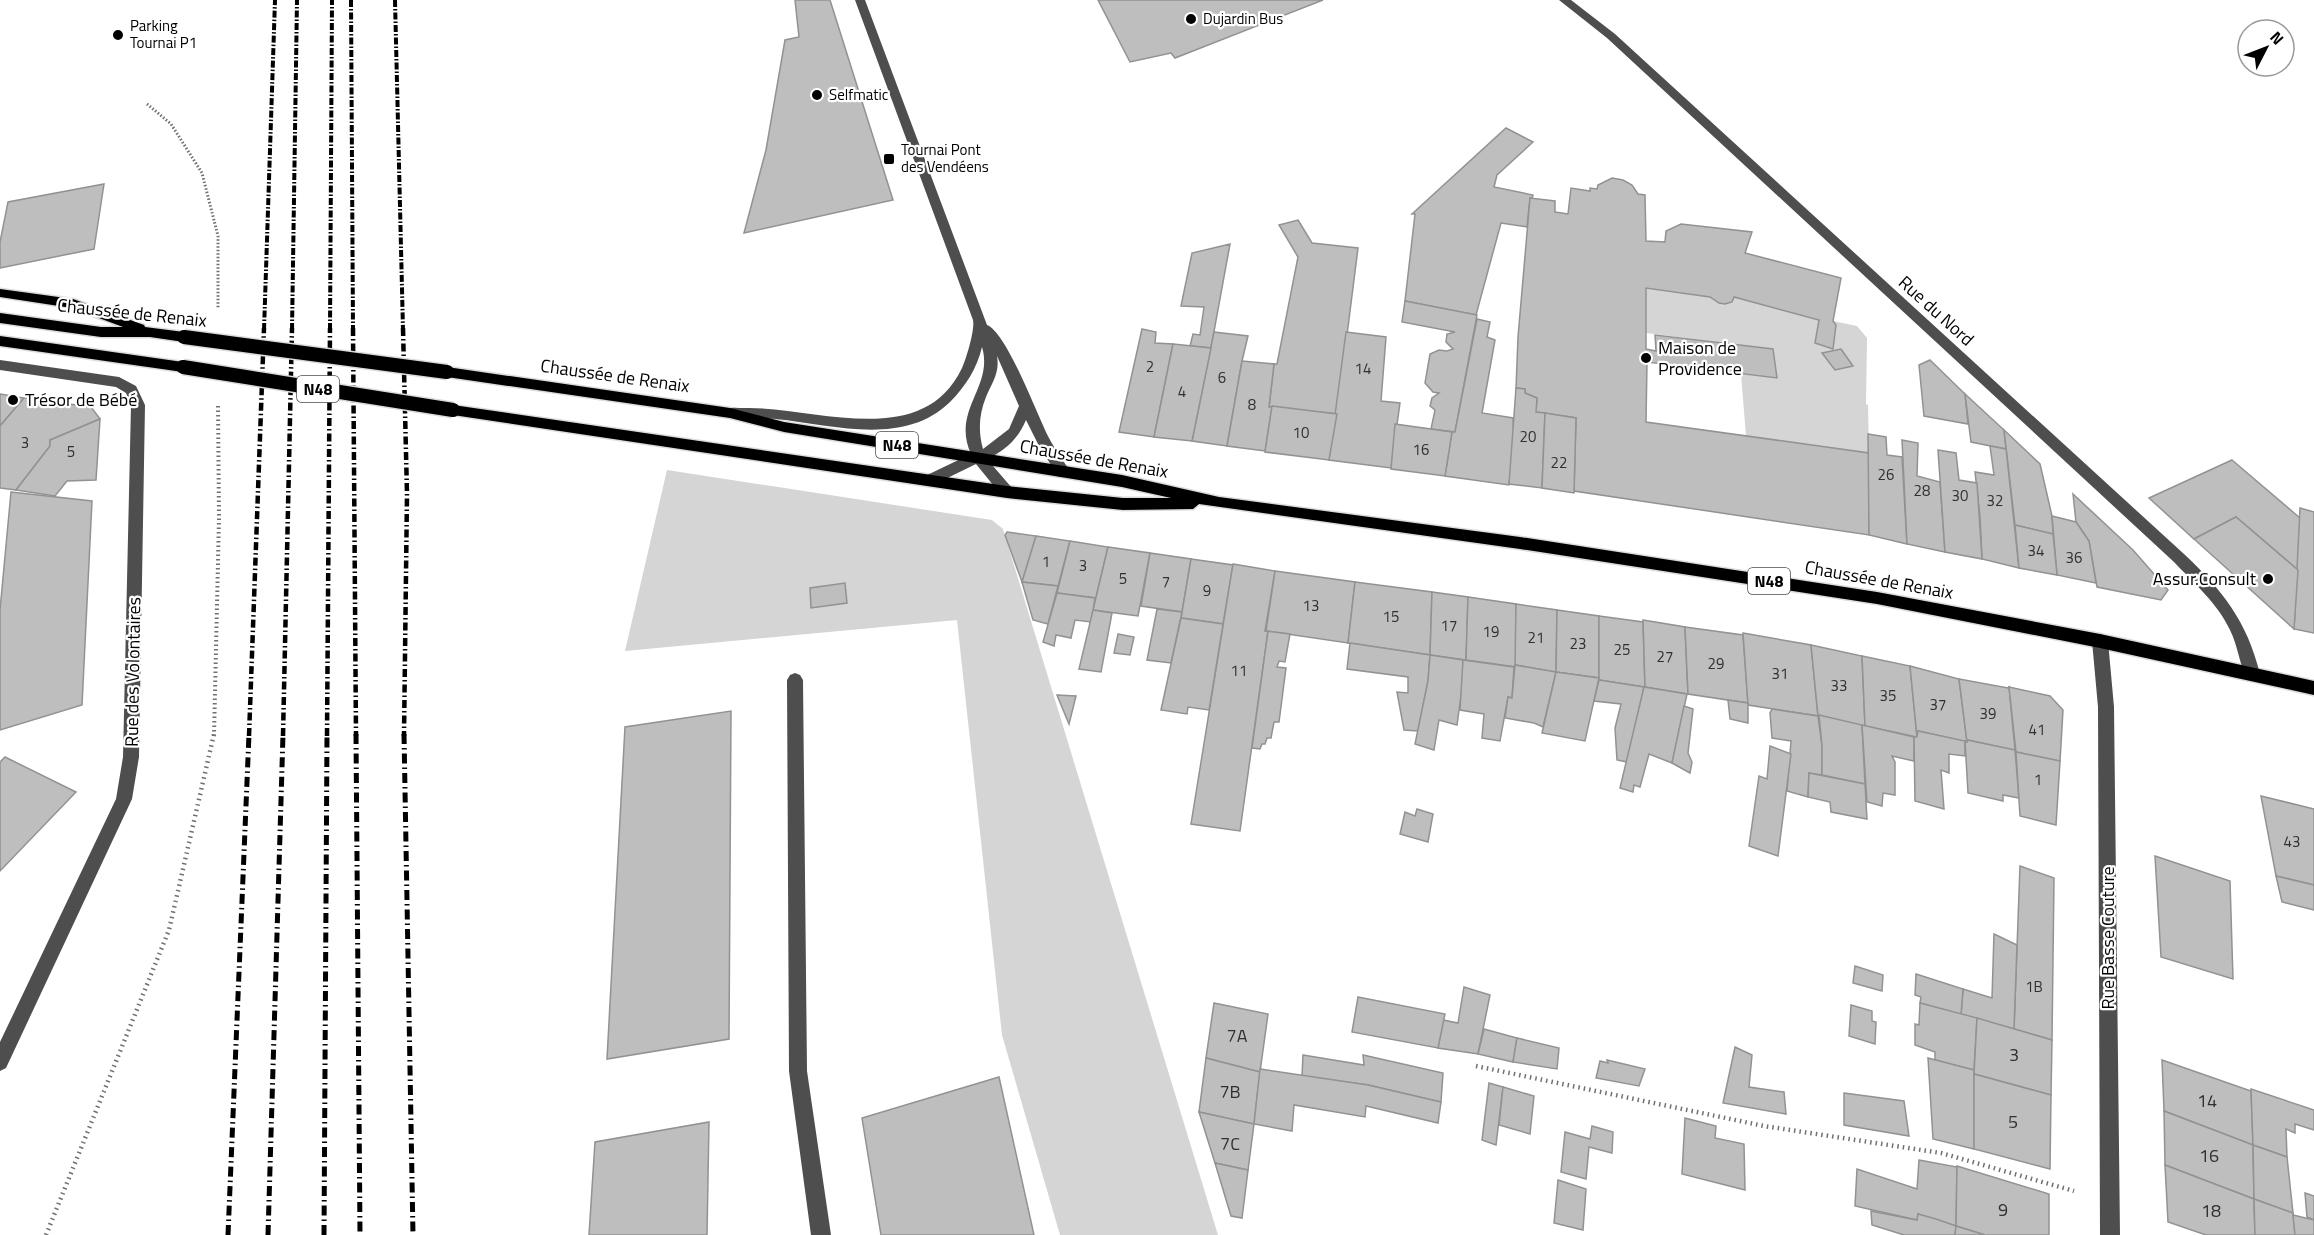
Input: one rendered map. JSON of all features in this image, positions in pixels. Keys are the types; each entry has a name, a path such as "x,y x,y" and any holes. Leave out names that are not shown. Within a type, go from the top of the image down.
{"main road":[{"path":"0,293 73,304 150,333"},
{"name":"Chaussée de Renaix","path":"0,318 101,332 150,333 184,337 730,412 784,427 1122,481 1219,503 1693,568 1877,598 2100,641 2314,688"},
{"name":"Chaussée de Renaix","path":"0,341 1007,492 1123,504 1219,503"}],"street":[{"path":"860,0 979,320 993,366 974,416 974,441 978,459 991,477 1007,492"},
{"name":"Rue du Nord","path":"1564,0 1611,36 2124,507 2190,571 2228,613 2244,644 2252,674"},
{"path":"979,320 1003,352 1045,444 1064,473"},
{"path":"730,412 755,410 870,425 892,425 914,420 933,411 951,395 962,380 971,365 977,344 979,320"},
{"name":"Rue des Volontaires","path":"0,365 119,382 131,390 138,405 131,757 124,799 0,1062"},
{"path":"928,481 995,449 1014,432 1026,406"},
{"name":"Rue Basse Couture","path":"2100,641 2106,707 2110,1235"},
{"path":"795,680 798,1071 821,1235"}],"path":[{"path":"147,104 171,124 202,173 218,236 218,318"},
{"path":"46,1235 169,930 214,738 219,518 218,400"},
{"path":"1476,1066 1764,1126 1941,1154 2110,1200"}],"shaded area":[{"path":"1646,288 1698,294 1722,303 1732,302 1734,297 1819,320 1815,343 1832,349 1836,325 1833,321 1857,326 1867,338 1866,404 1868,405 1869,453 1746,436 1741,374 1776,378 1773,349 1646,333"},
{"path":"667,470 992,520 1003,529 1218,1235 1060,1235 1002,1035 957,620 625,651"}],"building":[{"name":"Selfmatic","path":"795,0 830,0 893,200 744,233 766,150 785,40 799,37"},
{"name":"Dujardin Bus","path":"1098,0 1323,0 1175,58 1171,53 1130,62"},
{"path":"1506,128 1533,142 1497,175 1494,187 1533,195 1532,199 1530,198 1527,227 1501,223 1476,315 1405,301 1415,214 1412,214"},
{"name":"Maison de Providence","path":"1612,178 1623,180 1632,185 1638,194 1645,195 1646,241 1665,242 1666,231 1681,224 1752,232 1745,253 1841,278 1833,321 1836,325 1833,349 1815,343 1819,320 1734,297 1732,302 1725,304 1710,297 1646,288 1646,349 1656,351 1655,335 1773,349 1777,378 1647,362 1646,422 1869,453 1869,535 1574,491 1576,418 1536,412 1537,398 1525,393 1525,389 1516,388 1530,198 1555,201 1555,212 1568,214 1571,188 1590,191 1590,188 1597,189 1598,185"},
{"path":"104,184 94,249 0,268 0,242 8,202"},
{"path":"1298,220 1312,243 1358,248 1337,414 1269,407 1274,364 1277,364 1298,257 1279,225"},
{"path":"1230,244 1211,348 1190,346 1193,334 1200,335 1204,307 1181,306 1192,253"},
{"path":"1405,301 1477,315 1455,432 1431,429 1435,410 1430,406 1432,398 1439,393 1433,392 1425,383 1430,354 1439,350 1453,349 1446,342 1447,334 1455,332 1402,322"},
{"path":"1477,319 1490,322 1487,337 1495,340 1482,413 1513,418 1514,440 1509,485 1445,476 1452,432 1455,432"},
{"path":"1142,329 1156,332 1155,343 1173,344 1154,437 1119,432"},
{"path":"1214,332 1248,336 1227,446 1192,441"},
{"path":"1346,332 1386,337 1381,401 1400,403 1391,468 1329,460"},
{"path":"1173,344 1211,348 1192,441 1154,437"},
{"path":"1841,349 1853,366 1835,370 1822,353"},
{"path":"1930,360 1965,394 1968,424 1924,416 1919,365"},
{"path":"1242,361 1274,364 1269,407 1272,407 1265,451 1227,446"},
{"path":"1516,388 1525,389 1525,393 1537,398 1536,412 1545,413 1542,488 1509,484"},
{"path":"0,394 24,398 0,426"},
{"path":"1965,394 2004,430 2006,449 1971,442"},
{"path":"24,398 91,407 100,419 50,440 50,446 16,490 0,488 0,426"},
{"path":"1272,406 1337,414 1329,460 1265,452"},
{"path":"1545,413 1576,418 1574,493 1542,488"},
{"path":"100,419 96,480 67,481 55,496 16,490 50,446 50,440"},
{"path":"1395,424 1452,432 1445,476 1391,469"},
{"path":"2004,430 2040,464 2052,516 2053,534 2015,525"},
{"path":"1868,434 1886,437 1887,455 1902,457 1907,544 1869,535"},
{"path":"1902,440 1918,443 1917,476 1940,482 1945,552 1907,544"},
{"path":"1990,446 2006,449 2019,568 1982,559 1975,472 1994,475"},
{"path":"1938,450 1956,453 1959,480 1977,483 1982,559 1945,552"},
{"path":"2232,460 2300,518 2298,570 2236,517 2194,539 2149,498"},
{"path":"11,492 92,501 82,705 0,730 0,610"},
{"path":"2073,494 2133,550 2168,590 2161,600 2097,587 2089,541 2076,522"},
{"path":"2300,508 2314,512 2314,633 2294,629"},
{"path":"2052,516 2076,522 2089,541 2096,583 2057,575"},
{"name":"Assur.Consult","path":"2236,517 2298,570 2294,629 2194,539"},
{"path":"2015,525 2053,534 2057,575 2019,568"},
{"path":"1007,532 1036,536 1022,582 1005,535"},
{"path":"1036,536 1070,541 1058,586 1022,582"},
{"path":"1070,541 1108,547 1093,610 1095,598 1057,593"},
{"path":"1108,547 1150,553 1138,616 1093,610"},
{"path":"1150,553 1191,559 1181,618 1182,612 1141,606"},
{"path":"1191,559 1233,565 1223,624 1181,618"},
{"path":"1233,564 1275,571 1265,631 1268,631 1240,831 1191,824"},
{"path":"1275,571 1355,582 1348,643 1266,631"},
{"path":"1022,582 1058,586 1048,624 1033,620"},
{"path":"1355,582 1432,592 1430,655 1348,643"},
{"path":"845,583 847,603 811,608 810,588"},
{"path":"1432,592 1468,597 1466,660 1430,655"},
{"path":"1057,593 1095,598 1091,622 1075,620 1071,638 1056,635 1054,646 1043,642"},
{"path":"1468,597 1516,604 1516,667 1466,660"},
{"path":"1516,604 1557,610 1556,672 1515,665"},
{"path":"1157,609 1182,612 1171,663 1147,660"},
{"path":"1093,610 1112,613 1101,672 1079,669"},
{"path":"1557,610 1599,616 1599,678 1556,672"},
{"path":"1599,616 1643,622 1645,687 1599,680"},
{"path":"1181,618 1223,624 1209,710 1188,707 1187,714 1161,710"},
{"path":"1643,620 1685,627 1688,694 1645,687"},
{"path":"1685,627 1743,635 1748,703 1688,694"},
{"path":"1268,631 1290,634 1285,662 1279,661 1277,667 1286,668 1279,722 1274,722 1271,738 1267,738 1260,749 1252,748"},
{"path":"1743,633 1811,645 1818,716 1748,705"},
{"path":"1118,634 1134,637 1130,655 1114,653"},
{"path":"1350,643 1430,655 1428,681 1418,731 1404,730 1397,692 1408,693 1408,677 1347,669"},
{"path":"1811,645 1862,656 1865,726 1818,716"},
{"path":"1430,655 1463,660 1463,681 1457,725 1439,720 1434,750 1415,744 1428,681"},
{"path":"1862,656 1910,666 1917,737 1865,726"},
{"path":"1463,660 1514,667 1512,698 1508,697 1500,741 1482,738 1484,714 1460,710"},
{"path":"1515,665 1556,672 1543,727 1534,723 1505,718 1508,697 1512,698"},
{"path":"1910,666 1959,679 1967,742 1918,731 1917,737"},
{"path":"1556,672 1599,678 1585,741 1542,733"},
{"path":"1959,679 2009,687 2015,750 1967,740 1967,742"},
{"path":"1599,680 1644,687 1627,762 1617,760 1615,728 1621,704 1594,701"},
{"path":"1644,687 1687,694 1672,763 1649,754 1640,787 1634,785 1633,792 1620,788"},
{"path":"2009,687 2050,696 2063,710 2060,761 2016,752"},
{"path":"1057,695 1076,696 1069,724"},
{"path":"1728,700 1748,703 1748,723 1730,719"},
{"path":"1684,706 1693,709 1688,753 1692,762 1690,773 1672,763"},
{"path":"1772,709 1818,716 1822,746 1822,775 1809,773 1808,797 1787,791 1791,741 1772,738 1770,713"},
{"path":"731,711 729,1039 607,1059 625,727"},
{"path":"1819,715 1862,725 1865,784 1822,775"},
{"path":"1862,725 1914,737 1914,761 1892,756 1895,762 1895,795 1883,793 1882,806 1867,802"},
{"path":"1918,731 1965,741 1965,756 1949,754 1949,773 1941,770 1944,809 1915,801 1914,737 1917,737"},
{"path":"1965,741 2015,750 2019,798 2003,795 2003,801 1968,793"},
{"path":"1770,746 1791,754 1778,856 1749,846 1759,776 1767,779"},
{"path":"2016,752 2060,761 2056,825 2020,816"},
{"path":"5,757 76,792 0,871 0,762"},
{"path":"1809,773 1865,784 1867,819 1831,812 1830,802 1808,797"},
{"path":"2261,796 2314,809 2314,885 2276,876"},
{"path":"1417,809 1433,814 1428,842 1400,834 1405,812 1415,816"},
{"path":"2155,856 2230,881 2233,979 2161,957"},
{"path":"2020,866 2054,878 2052,1040 2014,1029"},
{"path":"2276,876 2314,885 2314,910 2282,902"},
{"path":"1994,934 2017,945 2014,1029 1961,1015 1963,989 1992,998"},
{"path":"1855,966 1883,975 1882,991 1853,983"},
{"path":"1916,974 1963,989 1961,1015 1920,1003 1921,997 1915,995"},
{"path":"1464,987 1490,995 1478,1054 1438,1048 1443,1020 1458,1023"},
{"path":"1358,997 1445,1014 1438,1048 1352,1032"},
{"path":"1214,1003 1268,1014 1260,1072 1206,1058"},
{"path":"1920,1003 1977,1018 1974,1070 1935,1060 1935,1052 1915,1045 1915,1024 1919,1025"},
{"path":"1851,1005 1872,1011 1872,1021 1876,1022 1875,1044 1849,1036"},
{"path":"1977,1018 2052,1040 2051,1095 1974,1074"},
{"path":"1484,1029 1517,1038 1513,1062 1478,1054"},
{"path":"1517,1038 1559,1048 1557,1069 1513,1062"},
{"path":"1735,1047 1752,1055 1749,1087 1784,1092 1786,1114 1723,1103"},
{"path":"1303,1055 1364,1065 1363,1055 1443,1073 1441,1102 1368,1085 1302,1076"},
{"path":"1206,1058 1260,1072 1254,1124 1199,1112"},
{"path":"1928,1058 1974,1070 1974,1149 1933,1139"},
{"path":"1607,1060 1645,1069 1639,1086 1596,1078 1600,1061 1608,1063"},
{"path":"2162,1060 2251,1091 2253,1145 2164,1111"},
{"path":"1260,1069 1368,1085 1441,1102 1438,1123 1366,1106 1365,1117 1294,1105 1292,1131 1254,1124"},
{"path":"1974,1074 2051,1095 2050,1169 1974,1149"},
{"path":"999,1077 1034,1235 881,1235 862,1118"},
{"path":"1489,1083 1503,1087 1496,1145 1482,1140"},
{"path":"1503,1087 1534,1096 1530,1134 1499,1125"},
{"path":"2251,1089 2314,1110 2314,1130 2295,1124 2295,1133 2286,1129 2287,1157 2253,1145"},
{"path":"1844,1093 1904,1101 1909,1136 1844,1125"},
{"path":"2164,1111 2253,1145 2254,1199 2165,1165"},
{"path":"1199,1112 1254,1124 1248,1170 1215,1163"},
{"path":"1685,1118 1716,1126 1715,1138 1744,1144 1745,1190 1682,1174"},
{"path":"709,1122 707,1235 589,1235 595,1142"},
{"path":"1592,1126 1613,1132 1612,1153 1589,1147 1586,1179 1561,1172 1565,1132 1590,1139"},
{"path":"2253,1145 2287,1157 2293,1213 2254,1199"},
{"path":"1919,1160 1957,1167 1956,1226 1918,1214 1917,1220 1855,1206 1857,1169 1917,1189"},
{"path":"1215,1163 1248,1170 1242,1218 1231,1216"},
{"path":"2165,1165 2254,1199 2255,1235 2206,1235 2168,1222"},
{"path":"1957,1166 2049,1194 2049,1235 1985,1235 1956,1226"},
{"path":"1558,1180 1586,1189 1583,1230 1554,1223"},
{"path":"2305,1193 2314,1196 2314,1220 2307,1217"},
{"path":"2254,1199 2293,1213 2295,1235 2255,1235"},
{"path":"1871,1211 1917,1220 1918,1214 1936,1219 1956,1226 1955,1235 1904,1235 1872,1225"},
{"path":"2293,1215 2314,1220 2314,1235 2295,1235"},
{"path":"1956,1226 1985,1235 1955,1235"}],"railway":[{"path":"264,330 275,0"},
{"path":"292,330 297,0"},
{"path":"330,330 332,0"},
{"path":"351,0 353,330"},
{"path":"395,0 403,330"},
{"path":"249,736 264,328"},
{"path":"283,736 292,328"},
{"path":"327,736 330,328"},
{"path":"353,328 356,736"},
{"path":"403,328 407,494 404,735"},
{"path":"228,1235 249,734"},
{"path":"268,1235 283,734"},
{"path":"324,1235 327,734"},
{"path":"356,734 360,1235"},
{"path":"404,735 413,1235"}],"place":[{"name":"Dujardin Bus","path":"1191,19"},
{"name":"Parking Tournai P1","path":"118,35"},
{"name":"Selfmatic","path":"817,95"},
{"name":"Tournai Pont des Vendéens","path":"889,159"},
{"name":"Maison de Providence","path":"1646,358"},
{"name":"Trésor de Bébé","path":"13,400"},
{"name":"Assur.Consult","path":"2268,579"}]}
